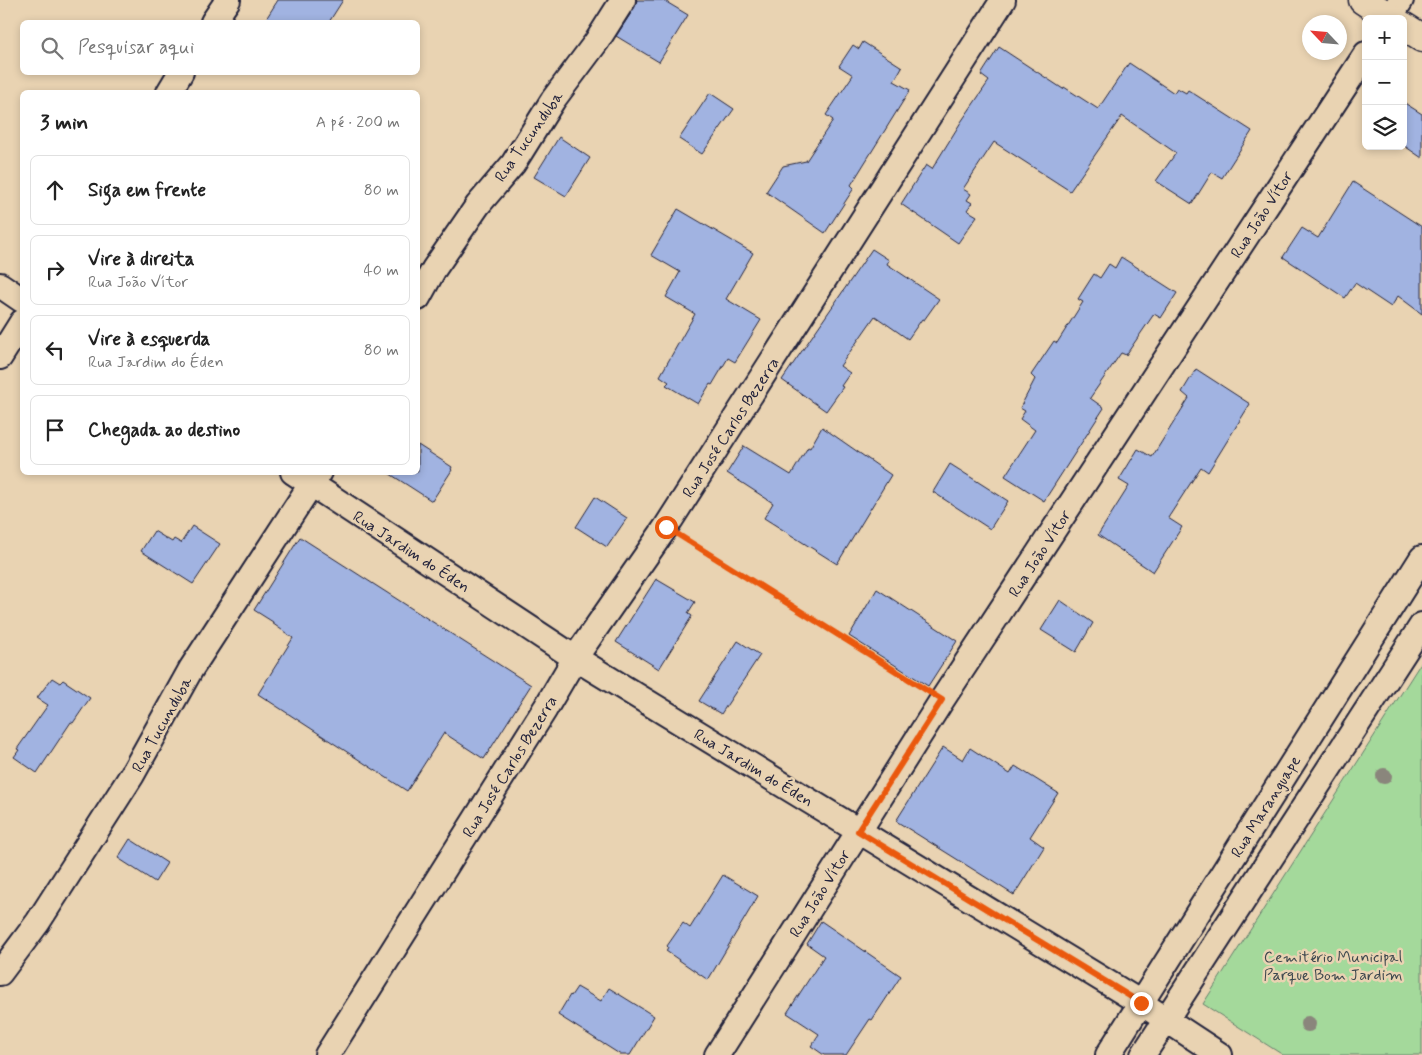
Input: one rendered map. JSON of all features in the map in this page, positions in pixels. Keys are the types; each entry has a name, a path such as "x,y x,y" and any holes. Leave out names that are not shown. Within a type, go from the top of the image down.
{"street":[{"path":"214,20 228,0"},
{"name":"Rua Tucunduba","path":"420,294 434,269 478,205 513,164 552,100 598,41 622,0"},
{"name":"Rua José Carlos Bezerra","path":"327,1055 540,717 575,658 666,527 1003,0"},
{"path":"1363,0 1393,15"},
{"path":"1407,26 1422,38"},
{"name":"Rua João Vítor","path":"717,1055 942,700 1362,60"},
{"path":"170,90 180,75"},
{"path":"0,285 20,299"},
{"path":"0,357 20,325"},
{"name":"Rua Tucunduba","path":"0,973 38,922 132,775 191,669 308,476"},
{"name":"Rua Jardim do Éden","path":"308,476 575,658 1141,1003 1220,1055"},
{"name":"Rua Maranguape","path":"1108,1055 1422,558"},
{"name":"Rua Maranguape","path":"1143,1055 1422,625"}],"path":[{"path":"666,527 942,700"}],"green space":[{"name":"Cemitério Municipal Parque Bom Jardim","path":"1422,661 1422,1055 1283,1055 1203,1004"}],"building":[{"path":"278,0 343,0 330,20 265,20"},
{"path":"637,0 663,0 688,15 659,62 616,36 635,7"},
{"path":"863,42 902,67 894,81 910,90 851,185 854,188 825,233 766,192 783,166 806,161 833,120 826,115 853,75 839,66 853,45 859,49"},
{"path":"999,47 1063,89 1064,87 1098,109 1129,63 1174,93 1177,88 1186,93 1188,90 1252,131 1222,178 1212,172 1192,204 1156,181 1176,153 1122,116 1070,191 994,142 963,189 971,194 967,200 972,203 967,210 977,216 958,243 901,204 926,165 932,169 989,81 981,75"},
{"path":"710,93 734,109 702,154 679,139"},
{"path":"1407,105 1422,114 1422,158 1407,148"},
{"path":"559,137 590,158 566,196 534,177"},
{"path":"1353,182 1422,227 1422,314 1398,296 1391,307 1355,283 1345,298 1283,257 1302,228 1318,238"},
{"path":"678,209 753,253 726,299 761,320 735,362 728,358 698,404 666,385 669,382 660,376 695,314 666,297 680,272 651,255"},
{"path":"872,249 889,260 887,264 939,299 908,339 875,316 840,366 850,373 841,386 843,387 826,411 782,380"},
{"path":"1121,257 1177,293 1161,318 1154,314 1126,355 1121,353 1090,398 1104,408 1044,501 1005,476 1035,430 1020,419 1025,411 1020,408 1035,379 1031,375 1054,341 1057,343 1083,302 1078,299 1094,274 1100,278 1109,264 1115,268"},
{"path":"1196,369 1250,404 1208,472 1201,467 1168,518 1182,527 1153,572 1098,535 1129,486 1119,480 1138,449 1152,457 1189,398 1182,392"},
{"path":"822,427 891,475 837,564 764,518 773,503 727,473 744,446 791,475"},
{"path":"420,446 452,467 452,470 432,501 392,475 420,475"},
{"path":"950,464 1008,501 990,529 933,492"},
{"path":"595,497 627,518 607,547 576,527"},
{"path":"192,526 220,544 193,584 141,551 154,531 172,542 174,539 181,543"},
{"path":"300,537 531,685 484,759 444,733 407,791 258,694 293,638 254,610"},
{"path":"656,579 695,602 688,613 692,616 659,669 616,642"},
{"path":"877,589 957,641 928,686 849,636"},
{"path":"1060,600 1093,623 1076,652 1041,630"},
{"path":"738,641 760,655 721,714 699,701"},
{"path":"52,678 60,683 63,680 90,698 73,723 71,722 37,773 14,757 19,750 17,749 48,705 37,698"},
{"path":"943,747 963,760 970,748 1010,774 1015,766 1058,793 1030,837 1044,847 1014,895 896,821"},
{"path":"130,839 167,863 155,882 118,858"},
{"path":"723,875 758,896 708,980 666,951 667,946 683,923 690,928"},
{"path":"821,921 901,976 846,1055 824,1055 811,1046 819,1034 787,1013 824,956 807,944"},
{"path":"577,987 601,1001 609,988 654,1016 630,1055 621,1055 558,1015"}],"route":[{"path":"666,527 942,700 858,831 1141,1003"}]}
